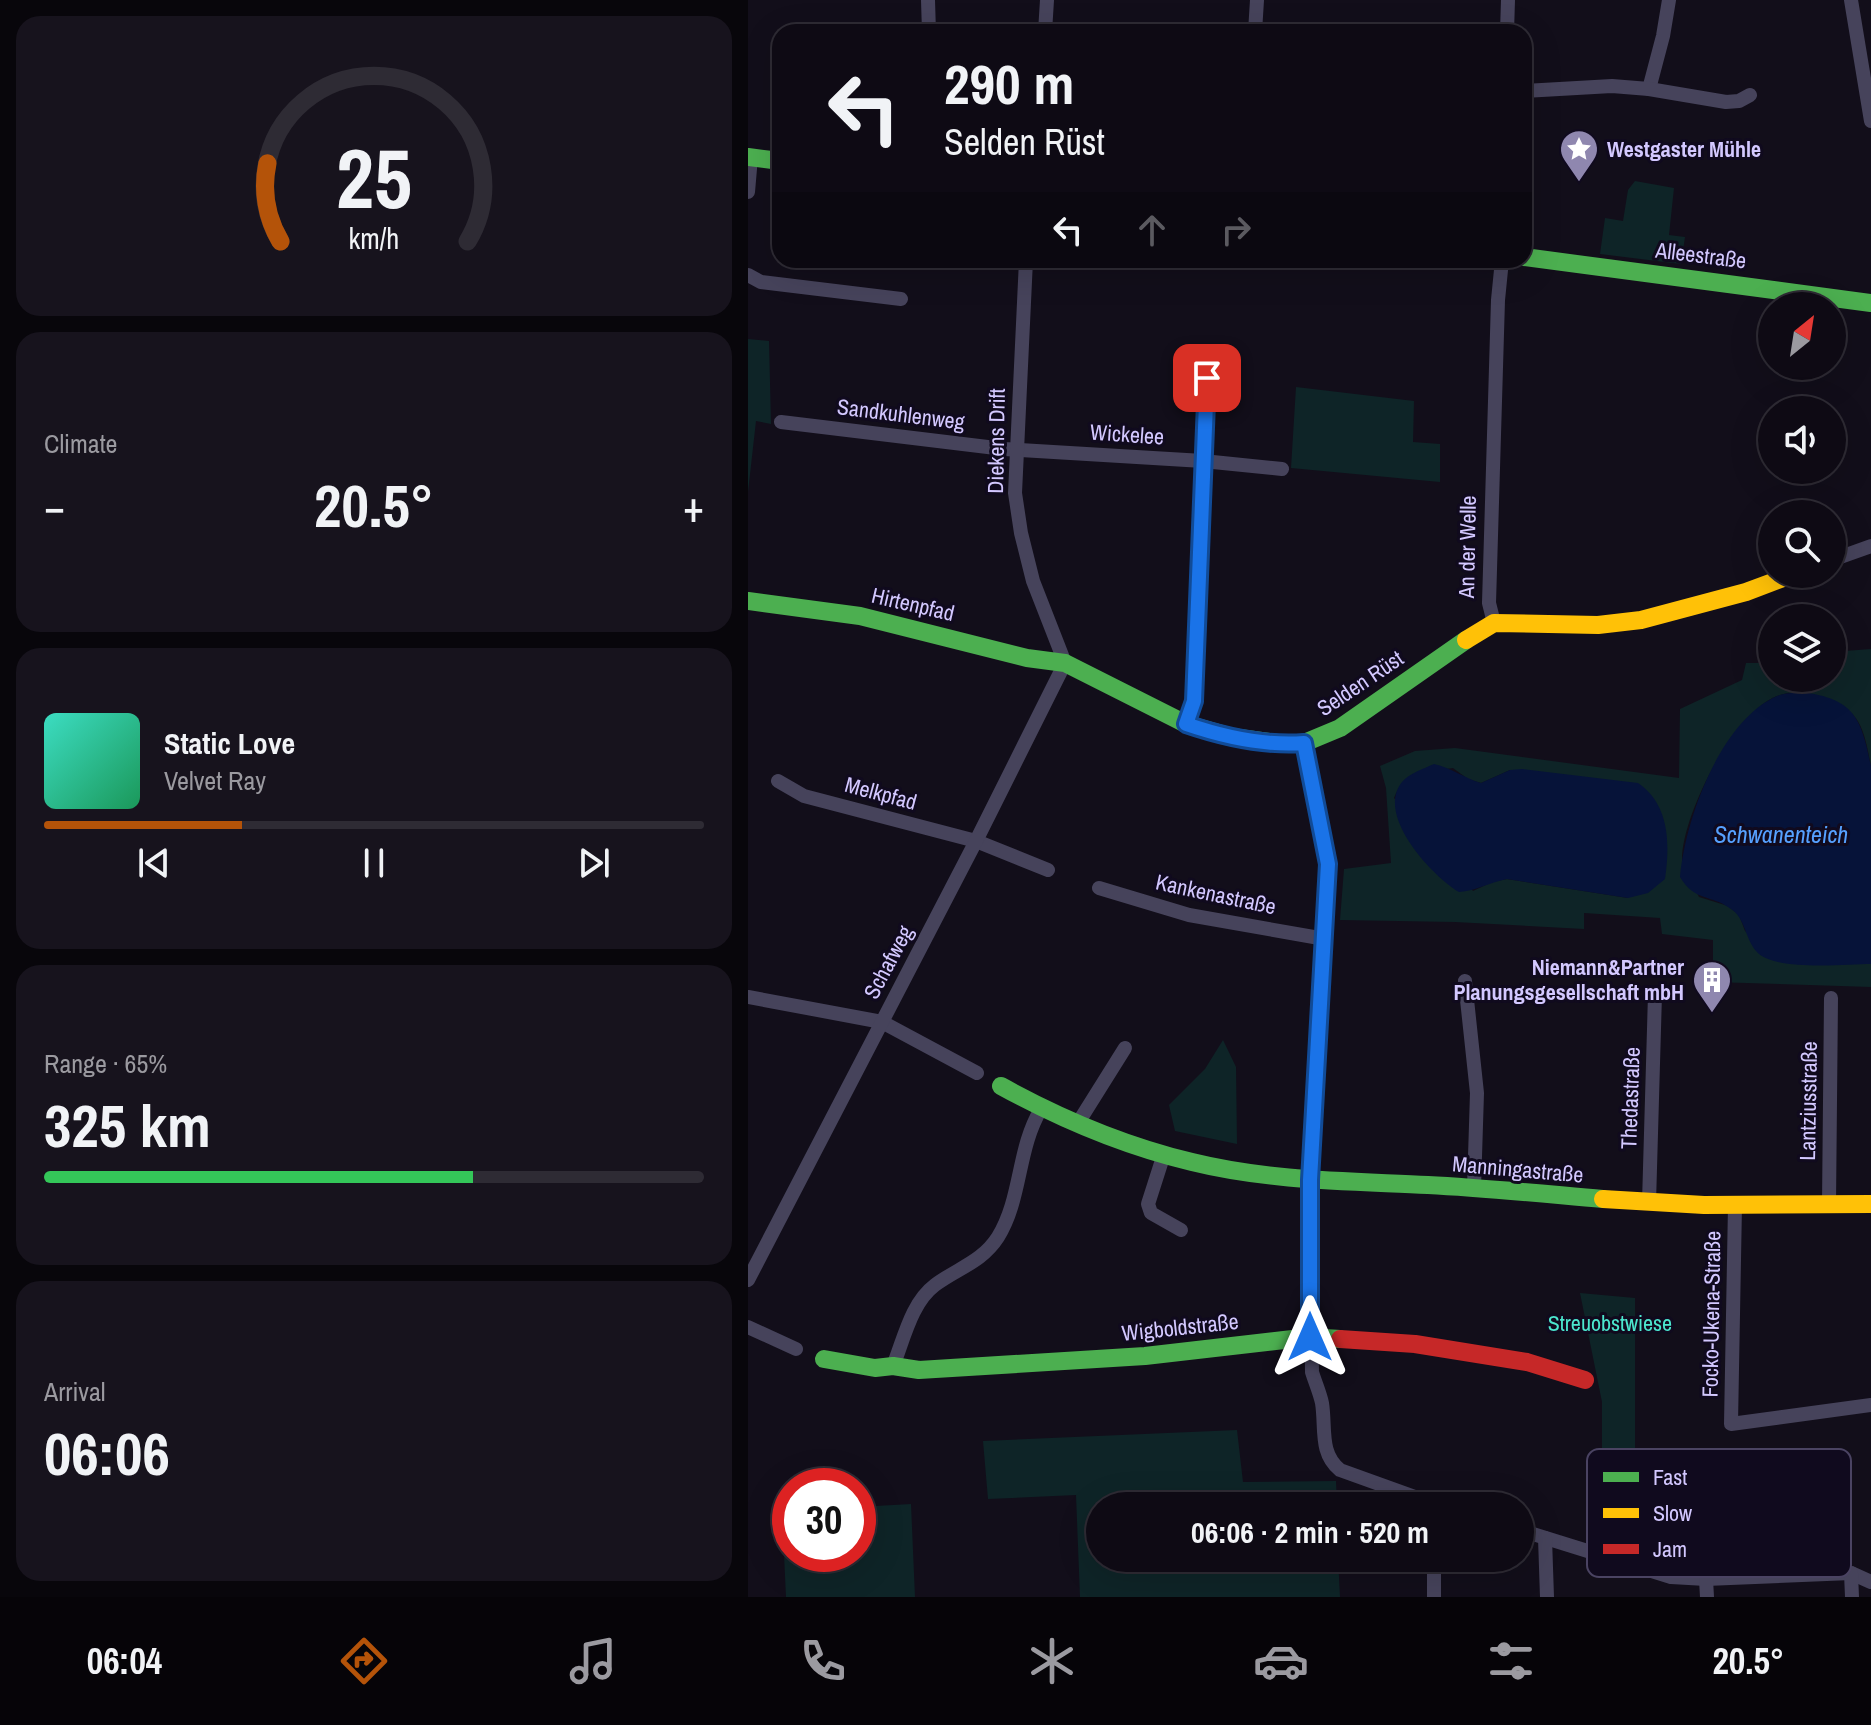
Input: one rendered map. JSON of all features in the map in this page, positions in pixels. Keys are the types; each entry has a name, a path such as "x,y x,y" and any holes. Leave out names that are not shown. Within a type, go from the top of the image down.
{"street":[{"path":"928,0 929,24"},
{"path":"1046,24 1047,0"},
{"path":"1256,24 1257,0"},
{"path":"1507,24 1508,0"},
{"path":"1649,89 1669,0"},
{"path":"1851,0 1871,121"},
{"path":"1532,91 1612,86 1726,102 1739,101 1750,95"},
{"path":"748,192 749,157 772,160"},
{"name":"Alleestraße","path":"1532,258 1871,303"},
{"name":"Diekens Drift","path":"1026,268 1015,493 1033,581 1065,663"},
{"name":"An der Welle","path":"1501,268 1489,603 1494,623 1598,625 1641,620 1758,588"},
{"path":"748,275 761,282 901,299"},
{"path":"1186,724 1194,701 1207,378 1200,366"},
{"name":"Sandkuhlenweg","path":"781,422 1016,450"},
{"name":"Wickelee","path":"1016,450 1282,469"},
{"path":"1846,555 1871,546"},
{"name":"Hirtenpfad","path":"748,601 860,616 1027,658 1065,663"},
{"name":"Selden Rüst","path":"1065,663 1186,724 1232,737 1285,744 1304,743 1340,728 1494,623"},
{"name":"Schafweg","path":"748,1280 1065,663"},
{"path":"1304,743 1328,864 1310,1180 1312,1370 1322,1401 1325,1449 1331,1462 1340,1470 1400,1492"},
{"name":"Melkpfad","path":"778,781 804,796 976,841"},
{"path":"976,841 1048,870"},
{"name":"Kankenastraße","path":"1099,888 1189,915 1325,939"},
{"path":"1465,981 1477,1093 1474,1188"},
{"name":"Thedastraße","path":"1649,1203 1655,994"},
{"path":"748,997 882,1022 977,1073"},
{"name":"Lantziusstraße","path":"1829,1204 1831,998"},
{"path":"1078,1123 1125,1048"},
{"name":"Manningastraße","path":"1001,1086 1041,1109 1078,1123 1164,1154 1219,1168 1310,1180 1474,1188 1649,1203 1871,1204"},
{"path":"893,1366 923,1298 934,1286 986,1253 998,1236 1018,1184 1021,1157 1041,1109"},
{"path":"1164,1154 1148,1204 1151,1213 1181,1230"},
{"name":"Focko-Ukena-Straße","path":"1735,1205 1731,1424 1871,1405"},
{"path":"748,1327 796,1349"},
{"name":"Wigboldstraße","path":"824,1359 875,1368 893,1366 919,1370 1145,1356 1310,1337 1429,1346 1527,1362 1585,1380"},
{"path":"1534,1534 1587,1551"},
{"path":"1545,1538 1547,1597"},
{"path":"1434,1572 1434,1597"},
{"path":"1852,1597 1851,1573 1871,1582"},
{"path":"1671,1577 1754,1577"},
{"path":"1706,1579 1707,1597"}],"green space":[{"path":"1635,181 1674,188 1669,235 1685,237 1681,264 1600,254 1605,218 1623,221 1628,190"},
{"path":"748,339 769,341 771,424 756,421 748,492"},
{"path":"1296,387 1414,401 1413,442 1440,444 1440,482 1291,468"},
{"path":"1871,649 1871,766 1858,722 1853,714 1835,702 1790,693 1763,704 1729,741 1702,790 1685,839 1682,858 1686,872 1699,897 1728,906 1739,915 1745,931 1791,964 1871,964 1871,987 1713,982 1713,940 1662,934 1660,918 1584,913 1584,929 1340,920 1344,869 1391,863 1386,788 1380,766 1415,751 1455,748 1679,778 1680,709 1742,680 1746,663 1758,663 1758,692 1846,692 1846,651","holes":["1453,768 1468,779 1481,783 1510,770 1628,898 1507,879 1473,891 1394,798 1404,781 1425,771"]},
{"path":"1223,1040 1236,1067 1237,1144 1175,1131 1169,1105 1205,1069"},
{"name":"Streuobstwiese","path":"1580,1293 1635,1298 1635,1449 1602,1449 1602,1402"},
{"path":"1237,1430 1243,1482 1336,1481 1336,1492 1086,1492 1086,1572 1339,1572 1340,1597 1080,1597 1076,1495 988,1499 983,1441"},
{"path":"911,1504 915,1597 786,1597 785,1572 876,1572 876,1506"}],"water":[{"name":"Schwanenteich","path":"1802,692 1833,700 1852,713 1863,735 1871,766 1871,964 1793,964 1765,958 1752,946 1736,913 1724,904 1697,894 1680,877 1689,828 1698,801 1723,749 1738,727 1757,709 1786,694"},
{"path":"1434,764 1481,783 1510,770 1522,769 1638,783 1649,792 1662,814 1667,839 1665,879 1648,893 1628,898 1507,879 1459,892 1422,859 1401,827 1396,811 1396,796 1402,782"}],"traffic: fast":[{"path":"748,157 772,160"},
{"path":"1532,258 1871,303"},
{"path":"748,601 860,616 1027,658 1065,663 1186,724 1232,737 1285,744 1304,743 1340,728 1466,640"},
{"path":"1001,1086 1047,1110 1118,1140 1221,1168 1309,1179 1450,1186 1603,1199"},
{"path":"824,1359 875,1368 893,1366 919,1370 1145,1356 1310,1337 1340,1339"}],"traffic: slow":[{"path":"1466,640 1494,623 1598,625 1641,620 1758,588"},
{"path":"1603,1199 1704,1205 1871,1204"}],"traffic: jam":[{"path":"1340,1339 1415,1344 1527,1362 1585,1380"}],"place":[{"name":"Westgaster Mühle","path":"1579,183"},
{"name":"Niemann&Partner Planungsgesellschaft mbH","path":"1712,1014"}],"route":[{"path":"1207,378 1194,701 1186,724 1262,742 1304,743 1328,864 1310,1180 1310,1337"}]}
